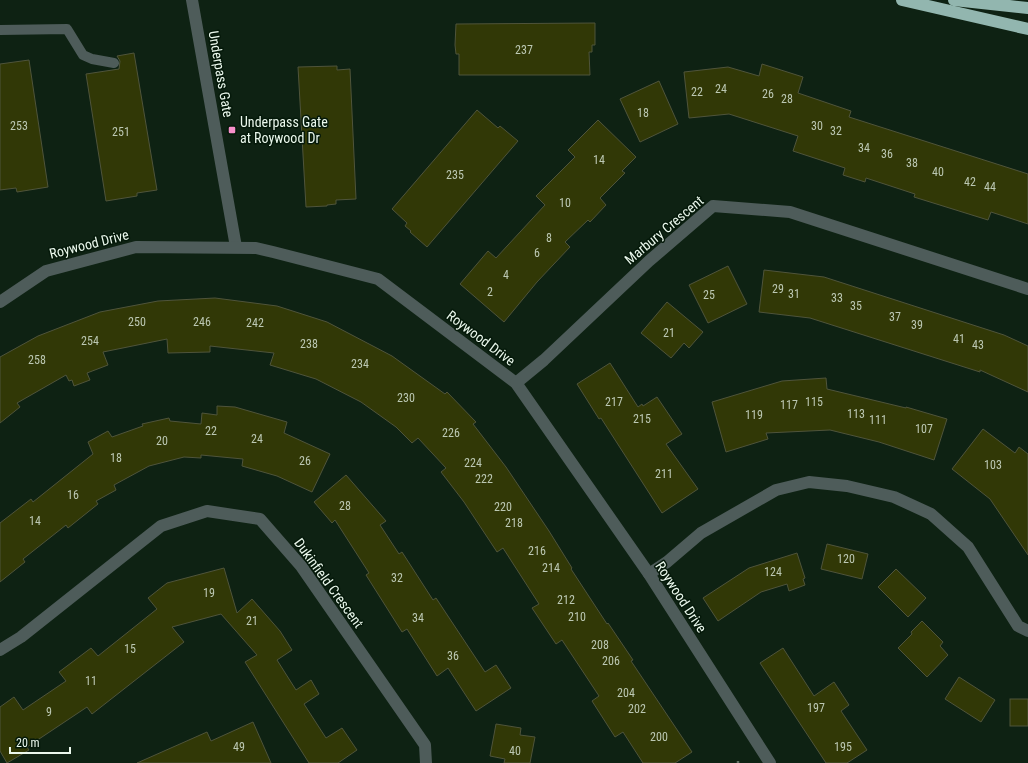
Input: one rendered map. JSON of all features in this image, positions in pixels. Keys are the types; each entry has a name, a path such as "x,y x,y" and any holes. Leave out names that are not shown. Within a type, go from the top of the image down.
{"highway":[{"path":"902,0 1028,29"},
{"path":"954,0 1028,8"}],"street":[{"name":"Underpass Gate","path":"192,0 236,248"},
{"name":"Marbury Crescent","path":"516,383 544,360 648,261 713,206 790,212 1028,289"},
{"name":"Roywood Drive","path":"0,302 46,271 136,247 256,248 378,279 516,383 649,574 770,763"},
{"path":"649,574 667,562 701,533 776,490 809,482 847,486 894,497 931,514 968,547 1018,626 1028,631"},
{"name":"Dukinfield Crescent","path":"0,650 21,637 161,526 207,511 260,519 301,566 425,745 426,763"}],"lane":[{"path":"0,30 67,29 83,55 92,60 114,63"}],"building":[{"path":"595,23 595,45 592,45 592,52 589,52 590,75 459,75 459,54 456,54 455,45 456,24"},
{"path":"134,53 157,190 137,193 137,196 106,201 86,74 119,69 120,61 117,56"},
{"path":"29,60 48,187 17,192 16,188 0,190 0,64"},
{"path":"762,64 803,77 798,93 851,111 849,117 1028,174 1028,224 991,212 988,220 914,197 915,194 866,178 865,182 843,175 845,168 793,151 798,136 729,114 689,118 684,72 728,67 759,76"},
{"path":"337,66 337,70 350,69 356,199 336,200 336,204 327,206 306,207 298,67"},
{"path":"659,81 678,124 640,142 620,99"},
{"path":"477,110 498,128 500,126 518,141 427,247 410,232 411,231 405,226 407,223 392,209"},
{"path":"598,120 636,157 622,171 625,173 600,198 606,205 590,222 588,220 565,242 570,247 537,282 504,322 460,284 488,251 496,258 545,205 536,196 575,157 568,150"},
{"path":"728,266 747,304 708,323 689,285"},
{"path":"764,270 824,277 1004,335 1028,346 1028,392 980,370 980,372 810,318 759,312"},
{"path":"215,298 277,306 327,322 392,356 445,394 447,392 476,422 473,424 506,467 549,531 572,568 571,569 607,624 608,623 633,660 631,661 692,752 675,763 643,763 623,732 615,737 592,701 599,696 562,640 556,644 532,608 539,604 503,548 497,552 464,502 441,472 446,468 418,438 412,443 396,427 361,402 316,379 270,365 274,353 210,346 210,352 168,353 167,339 103,352 108,365 87,373 90,380 74,386 72,380 69,381 66,375 17,403 20,407 0,423 0,357 38,336 100,312 158,301"},
{"path":"667,302 703,332 689,348 684,343 671,358 641,333"},
{"path":"610,363 638,407 642,404 643,406 657,397 682,434 666,444 698,489 662,513 601,418 599,419 577,384"},
{"path":"826,378 827,389 906,407 947,419 934,460 879,442 830,430 766,433 768,439 726,452 712,402 782,381"},
{"path":"217,406 235,407 287,422 284,433 330,454 312,492 277,476 242,466 243,459 201,455 201,458 184,457 149,466 114,485 116,490 96,501 98,504 68,528 66,525 23,559 25,562 0,582 0,523 31,499 33,502 93,454 88,442 108,431 112,437 143,426 142,424 169,418 170,421 201,424 202,413 217,415"},
{"path":"983,429 1015,453 1019,447 1028,454 1028,555 990,499 952,469"},
{"path":"346,475 386,521 380,525 399,554 402,552 433,600 436,598 485,672 496,665 511,688 476,711 448,668 437,676 407,629 402,632 366,575 369,573 335,520 332,523 314,502"},
{"path":"827,544 868,554 862,579 821,569"},
{"path":"797,553 805,578 803,579 805,585 789,591 787,584 761,592 718,621 703,598 749,568"},
{"path":"224,568 237,613 252,599 280,631 292,650 277,660 296,690 311,680 319,694 304,704 326,738 342,728 357,750 338,763 309,763 245,662 257,655 221,614 172,627 184,642 92,714 87,707 27,747 29,750 7,763 0,751 0,707 14,697 23,710 66,681 59,672 91,648 98,656 157,609 148,598 167,583"},
{"path":"896,569 926,598 908,617 878,587"},
{"path":"922,621 943,642 940,646 948,655 927,677 898,648"},
{"path":"783,648 814,696 834,682 849,705 841,711 867,750 847,763 826,763 760,663"},
{"path":"959,677 995,700 981,722 945,699"},
{"path":"1010,699 1028,699 1028,726 1010,726"},
{"path":"253,722 271,763 137,763 207,732 211,741"},
{"path":"496,724 521,728 520,735 535,737 530,763 504,763 505,759 490,756"}],"place":[{"name":"Underpass Gate at Roywood Dr","path":"232,130"}]}
